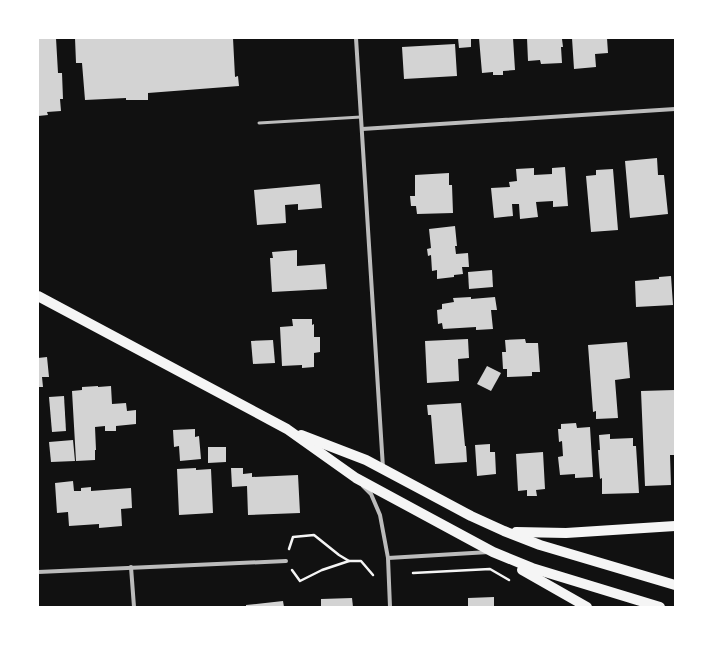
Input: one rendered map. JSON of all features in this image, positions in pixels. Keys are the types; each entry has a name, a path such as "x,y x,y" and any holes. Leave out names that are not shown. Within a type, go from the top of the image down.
{"main road":[{"path":"38,296 287,430 356,478 493,552 550,587 587,607"},
{"path":"287,430 366,460 471,516 504,531 540,545 675,585"},
{"path":"504,531 526,533 566,533 675,526"},
{"path":"493,552 532,568 660,607"}],"street":[{"path":"356,38 383,469"},
{"path":"362,129 675,109"},
{"path":"356,478 370,494 380,515 388,558 390,607"},
{"path":"388,558 493,552"},
{"path":"38,572 286,561"},
{"path":"131,567 134,607"}],"lane":[{"path":"259,123 361,117"}],"path":[{"path":"349,561 314,535 293,537 286,561 300,582 322,570 349,561 360,561 372,575"},
{"path":"413,573 490,569 511,580"}],"building":[{"path":"38,38 56,38 58,73 62,73 63,99 60,99 61,111 47,112 48,115 38,116"},
{"path":"75,38 233,38 235,77 238,76 239,86 148,93 148,100 126,100 126,98 85,100 82,63 76,63"},
{"path":"458,38 471,38 471,47 459,48"},
{"path":"479,38 513,38 515,70 503,71 503,75 493,75 493,72 482,73"},
{"path":"527,38 562,39 562,63 541,64 540,60 528,61"},
{"path":"572,38 607,38 608,53 595,54 596,67 574,69"},
{"path":"455,44 457,76 404,79 402,47"},
{"path":"657,158 658,175 664,175 668,214 630,218 625,161"},
{"path":"565,167 568,206 553,207 553,201 536,202 538,217 520,219 519,204 512,204 513,216 494,218 491,188 510,187 509,182 517,181 516,169 534,168 534,175 552,174 552,168"},
{"path":"613,169 618,230 591,232 586,176 596,175 596,170"},
{"path":"449,173 449,185 452,185 453,213 417,214 416,206 411,206 410,196 415,196 415,175"},
{"path":"320,184 322,208 298,210 298,204 285,205 286,223 257,225 254,190"},
{"path":"455,226 457,246 455,246 456,254 468,253 469,267 462,267 463,274 454,275 454,277 437,279 437,270 432,271 431,255 428,256 427,249 431,248 429,229"},
{"path":"297,250 297,266 325,264 327,289 272,292 270,258 273,258 272,252"},
{"path":"492,270 493,287 469,289 468,272"},
{"path":"671,276 673,305 636,307 635,281 659,279 659,277"},
{"path":"471,297 471,299 495,297 497,310 491,310 493,329 476,330 476,327 443,329 442,323 438,324 437,310 442,309 442,304 454,302 453,298"},
{"path":"292,319 312,319 312,325 314,324 314,337 320,337 320,352 314,353 314,367 302,368 302,365 282,366 280,327 293,326"},
{"path":"468,339 469,358 458,359 459,381 427,383 425,341"},
{"path":"525,339 526,343 538,343 540,372 532,372 532,376 507,377 507,369 503,369 502,352 506,352 505,340"},
{"path":"273,340 275,363 253,364 251,341"},
{"path":"627,342 630,378 615,380 618,418 596,419 596,411 593,412 588,345"},
{"path":"47,357 49,377 42,377 43,387 38,387 38,358"},
{"path":"487,366 501,373 491,391 477,384"},
{"path":"111,386 112,404 126,403 127,411 136,410 136,424 116,426 116,431 105,431 105,426 95,427 95,460 76,461 72,391 82,390 82,387"},
{"path":"675,390 675,455 670,455 671,485 645,486 641,391"},
{"path":"64,396 66,431 52,432 49,397"},
{"path":"461,403 467,462 435,464 431,415 428,415 427,405"},
{"path":"576,423 577,428 590,427 593,477 575,478 575,474 560,475 558,457 563,456 562,441 559,442 558,429 561,429 561,424"},
{"path":"195,429 195,437 199,436 201,459 180,461 179,446 174,447 173,430"},
{"path":"610,434 610,439 633,438 633,446 636,446 639,493 602,494 602,478 600,479 598,450 600,450 599,435"},
{"path":"73,440 75,461 51,462 49,442"},
{"path":"490,444 490,452 495,452 496,474 477,476 475,445"},
{"path":"208,447 226,447 226,462 208,463"},
{"path":"543,452 545,489 536,490 537,496 527,496 527,490 518,491 516,454"},
{"path":"196,468 196,470 211,469 213,513 179,515 177,469"},
{"path":"231,468 243,468 243,474 252,473 252,477 298,475 300,513 248,515 247,486 232,487"},
{"path":"73,481 74,491 81,491 81,488 91,487 91,491 131,488 132,508 121,509 122,526 99,528 99,524 69,526 68,512 57,513 55,483"},
{"path":"494,597 494,607 468,607 468,598"},
{"path":"352,598 353,607 321,607 321,599"},
{"path":"283,601 284,607 246,607 246,605"}]}
